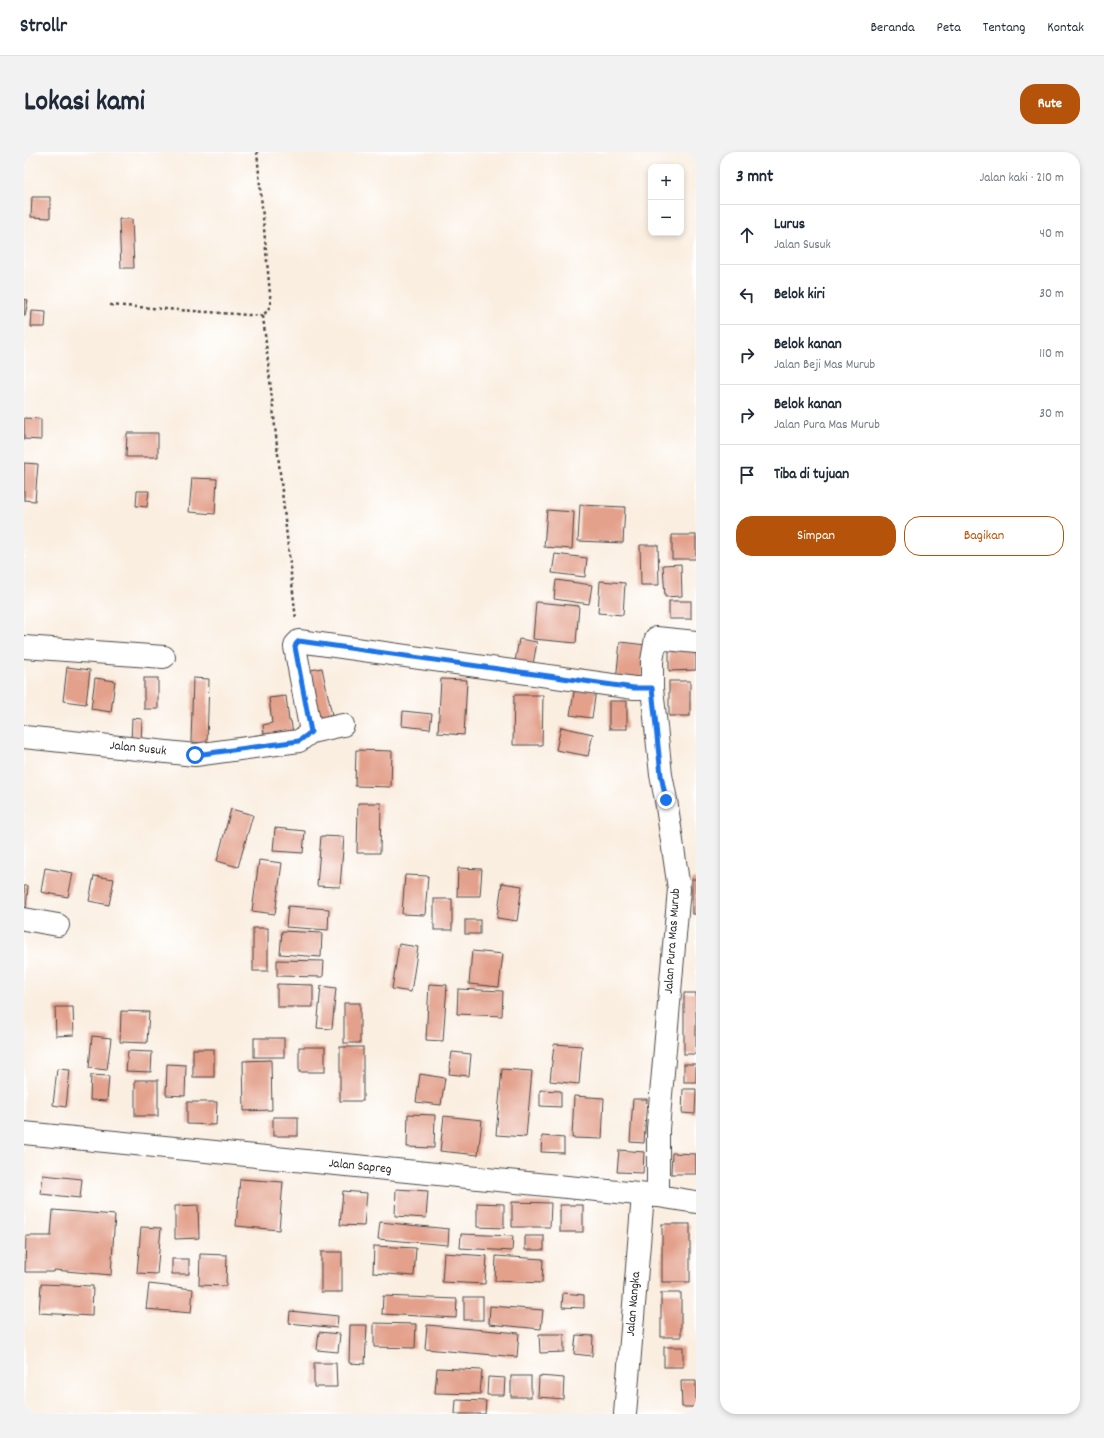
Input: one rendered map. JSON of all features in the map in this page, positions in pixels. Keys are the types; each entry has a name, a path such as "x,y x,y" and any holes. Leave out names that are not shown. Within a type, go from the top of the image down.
{"street":[{"name":"Jalan Pura Mas Murub","path":"651,1195 679,889 661,775 652,688 652,661 656,638 696,642"},
{"path":"311,732 295,647 299,641 634,688 652,688"},
{"path":"24,647 164,656"},
{"name":"Jalan Susuk","path":"24,737 195,755 299,741 311,732 343,725"},
{"path":"24,919 58,925"},
{"name":"Jalan Sapreg","path":"24,1133 651,1195 696,1202"},
{"name":"Jalan Nangka","path":"625,1414 651,1195"}],"path":[{"path":"257,152 271,305 263,316 299,641"},
{"path":"110,305 263,316"}],"building":[{"path":"32,197 50,197 50,218 31,217"},
{"path":"119,219 132,219 134,268 121,268"},
{"path":"24,299 28,300 25,316 24,316"},
{"path":"32,311 46,312 45,327 31,327"},
{"path":"24,418 41,419 41,440 24,439"},
{"path":"127,433 158,433 158,457 126,457"},
{"path":"24,463 38,464 35,501 24,500"},
{"path":"192,478 217,479 215,514 189,512"},
{"path":"137,491 149,491 147,507 136,506"},
{"path":"580,505 625,507 623,543 578,541"},
{"path":"547,510 574,512 572,549 544,547"},
{"path":"672,535 696,535 696,559 672,559"},
{"path":"640,545 658,545 659,585 641,585"},
{"path":"555,554 587,558 585,577 552,573"},
{"path":"681,564 682,596 665,597 663,565"},
{"path":"556,580 592,585 589,604 554,599"},
{"path":"600,581 625,583 623,615 598,613"},
{"path":"669,601 691,601 691,619 669,619"},
{"path":"536,602 579,606 576,643 533,639"},
{"path":"519,639 537,642 532,670 514,667"},
{"path":"620,642 646,645 642,684 616,681"},
{"path":"669,649 696,649 696,670 669,671"},
{"path":"67,667 90,670 86,704 63,701"},
{"path":"322,668 332,715 314,718 305,671"},
{"path":"95,678 115,681 111,712 91,709"},
{"path":"144,678 158,678 158,709 144,709"},
{"path":"193,678 209,679 207,743 191,742"},
{"path":"441,679 467,680 464,735 438,733"},
{"path":"669,681 690,681 690,716 669,716"},
{"path":"575,687 596,690 592,718 570,715"},
{"path":"514,695 543,695 542,745 513,745"},
{"path":"286,696 289,721 291,721 294,739 265,743 263,725 272,723 269,698"},
{"path":"609,701 627,701 627,729 609,729"},
{"path":"403,711 432,714 430,729 402,726"},
{"path":"132,718 142,719 141,742 131,742"},
{"path":"561,727 593,734 588,756 556,750"},
{"path":"356,750 392,751 391,787 355,786"},
{"path":"358,803 381,803 380,853 357,853"},
{"path":"231,809 253,815 238,867 217,861"},
{"path":"275,828 305,831 303,853 273,851"},
{"path":"321,836 344,837 340,887 317,886"},
{"path":"259,860 282,863 275,914 252,911"},
{"path":"45,868 73,873 68,897 41,892"},
{"path":"458,868 482,869 480,896 457,896"},
{"path":"405,875 428,876 425,915 402,914"},
{"path":"94,876 114,879 109,905 89,901"},
{"path":"692,879 696,879 696,914 692,914"},
{"path":"502,883 522,886 517,921 497,918"},
{"path":"24,886 28,886 26,909 24,908"},
{"path":"434,899 452,899 452,930 434,930"},
{"path":"288,906 329,909 328,930 286,927"},
{"path":"465,920 480,920 480,934 465,934"},
{"path":"253,928 268,928 268,971 253,971"},
{"path":"282,931 322,933 321,957 280,954"},
{"path":"399,944 418,947 411,992 392,989"},
{"path":"472,951 503,954 499,987 469,984"},
{"path":"277,960 324,961 323,977 277,976"},
{"path":"277,984 313,985 313,1007 277,1007"},
{"path":"429,984 447,985 443,1041 426,1040"},
{"path":"321,986 336,988 332,1029 317,1028"},
{"path":"458,989 503,991 502,1016 457,1014"},
{"path":"684,993 696,993 696,1054 684,1054"},
{"path":"344,1003 360,1003 360,1043 344,1043"},
{"path":"55,1007 73,1007 74,1035 56,1036"},
{"path":"121,1011 149,1012 147,1043 120,1042"},
{"path":"92,1036 111,1038 107,1070 89,1068"},
{"path":"254,1038 284,1038 284,1057 254,1057"},
{"path":"554,1044 582,1046 579,1084 550,1081"},
{"path":"299,1047 325,1047 325,1072 299,1072"},
{"path":"340,1047 363,1047 363,1101 340,1101"},
{"path":"193,1049 214,1049 214,1077 193,1077"},
{"path":"128,1051 152,1052 151,1072 126,1071"},
{"path":"452,1052 471,1054 469,1076 449,1074"},
{"path":"271,1060 272,1110 244,1111 243,1061"},
{"path":"167,1064 186,1065 185,1096 166,1095"},
{"path":"684,1064 696,1064 696,1082 684,1082"},
{"path":"57,1069 70,1070 66,1107 53,1105"},
{"path":"502,1069 532,1071 526,1137 496,1135"},
{"path":"420,1074 445,1078 441,1105 416,1102"},
{"path":"91,1075 109,1076 107,1101 90,1100"},
{"path":"135,1080 158,1080 158,1116 135,1116"},
{"path":"683,1089 696,1089 695,1114 682,1113"},
{"path":"540,1090 561,1091 561,1107 540,1106"},
{"path":"574,1096 604,1098 602,1139 572,1138"},
{"path":"633,1099 647,1099 644,1143 630,1142"},
{"path":"187,1102 217,1102 216,1125 187,1124"},
{"path":"408,1114 435,1115 434,1148 407,1147"},
{"path":"444,1116 482,1120 478,1155 440,1151"},
{"path":"273,1117 298,1117 298,1136 273,1136"},
{"path":"542,1136 564,1138 564,1153 541,1152"},
{"path":"619,1150 644,1152 643,1173 617,1172"},
{"path":"672,1153 696,1154 696,1174 671,1174"},
{"path":"43,1175 82,1179 80,1198 41,1194"},
{"path":"240,1179 283,1182 279,1230 236,1226"},
{"path":"396,1189 428,1191 426,1218 395,1216"},
{"path":"343,1191 367,1193 364,1226 340,1225"},
{"path":"512,1202 551,1203 550,1227 512,1227"},
{"path":"477,1203 504,1204 504,1228 477,1227"},
{"path":"198,1205 199,1238 175,1239 175,1206"},
{"path":"560,1205 583,1205 583,1232 560,1232"},
{"path":"53,1210 115,1215 111,1275 54,1270 54,1272 25,1272 26,1236 51,1236"},
{"path":"380,1222 449,1229 448,1245 378,1239"},
{"path":"662,1224 690,1224 690,1282 662,1282"},
{"path":"141,1227 161,1228 157,1274 137,1273"},
{"path":"461,1234 513,1236 512,1251 460,1248"},
{"path":"525,1236 544,1236 544,1250 525,1250"},
{"path":"374,1246 416,1248 414,1276 373,1273"},
{"path":"321,1252 342,1252 342,1292 321,1292"},
{"path":"444,1253 487,1256 485,1284 442,1282"},
{"path":"200,1254 227,1255 226,1286 199,1285"},
{"path":"496,1256 543,1259 542,1283 495,1281"},
{"path":"172,1259 189,1259 189,1274 172,1274"},
{"path":"41,1284 93,1286 92,1316 39,1313"},
{"path":"149,1284 193,1289 191,1313 146,1309"},
{"path":"563,1293 584,1295 584,1308 562,1307"},
{"path":"661,1293 681,1293 681,1337 661,1337"},
{"path":"383,1296 457,1299 456,1318 382,1314"},
{"path":"464,1297 483,1297 483,1320 464,1320"},
{"path":"490,1306 543,1310 541,1329 489,1324"},
{"path":"290,1311 338,1316 337,1328 289,1323"},
{"path":"374,1323 416,1324 415,1348 374,1347"},
{"path":"350,1325 367,1325 365,1364 349,1363"},
{"path":"427,1325 519,1333 517,1357 425,1349"},
{"path":"319,1332 340,1334 338,1352 317,1350"},
{"path":"539,1334 564,1334 564,1352 540,1353"},
{"path":"576,1335 593,1336 592,1356 574,1354"},
{"path":"664,1347 683,1347 683,1367 664,1367"},
{"path":"314,1363 336,1363 337,1387 314,1387"},
{"path":"437,1368 482,1370 480,1394 435,1393"},
{"path":"511,1376 531,1376 531,1397 511,1397"},
{"path":"539,1376 564,1378 563,1399 538,1397"},
{"path":"488,1377 505,1378 504,1395 487,1395"},
{"path":"681,1381 696,1381 696,1407 682,1407"},
{"path":"456,1400 486,1401 485,1414 455,1414"}],"route":[{"path":"195,755 299,741 311,732 295,647 299,641 634,688 652,688 661,775 666,800"}]}
